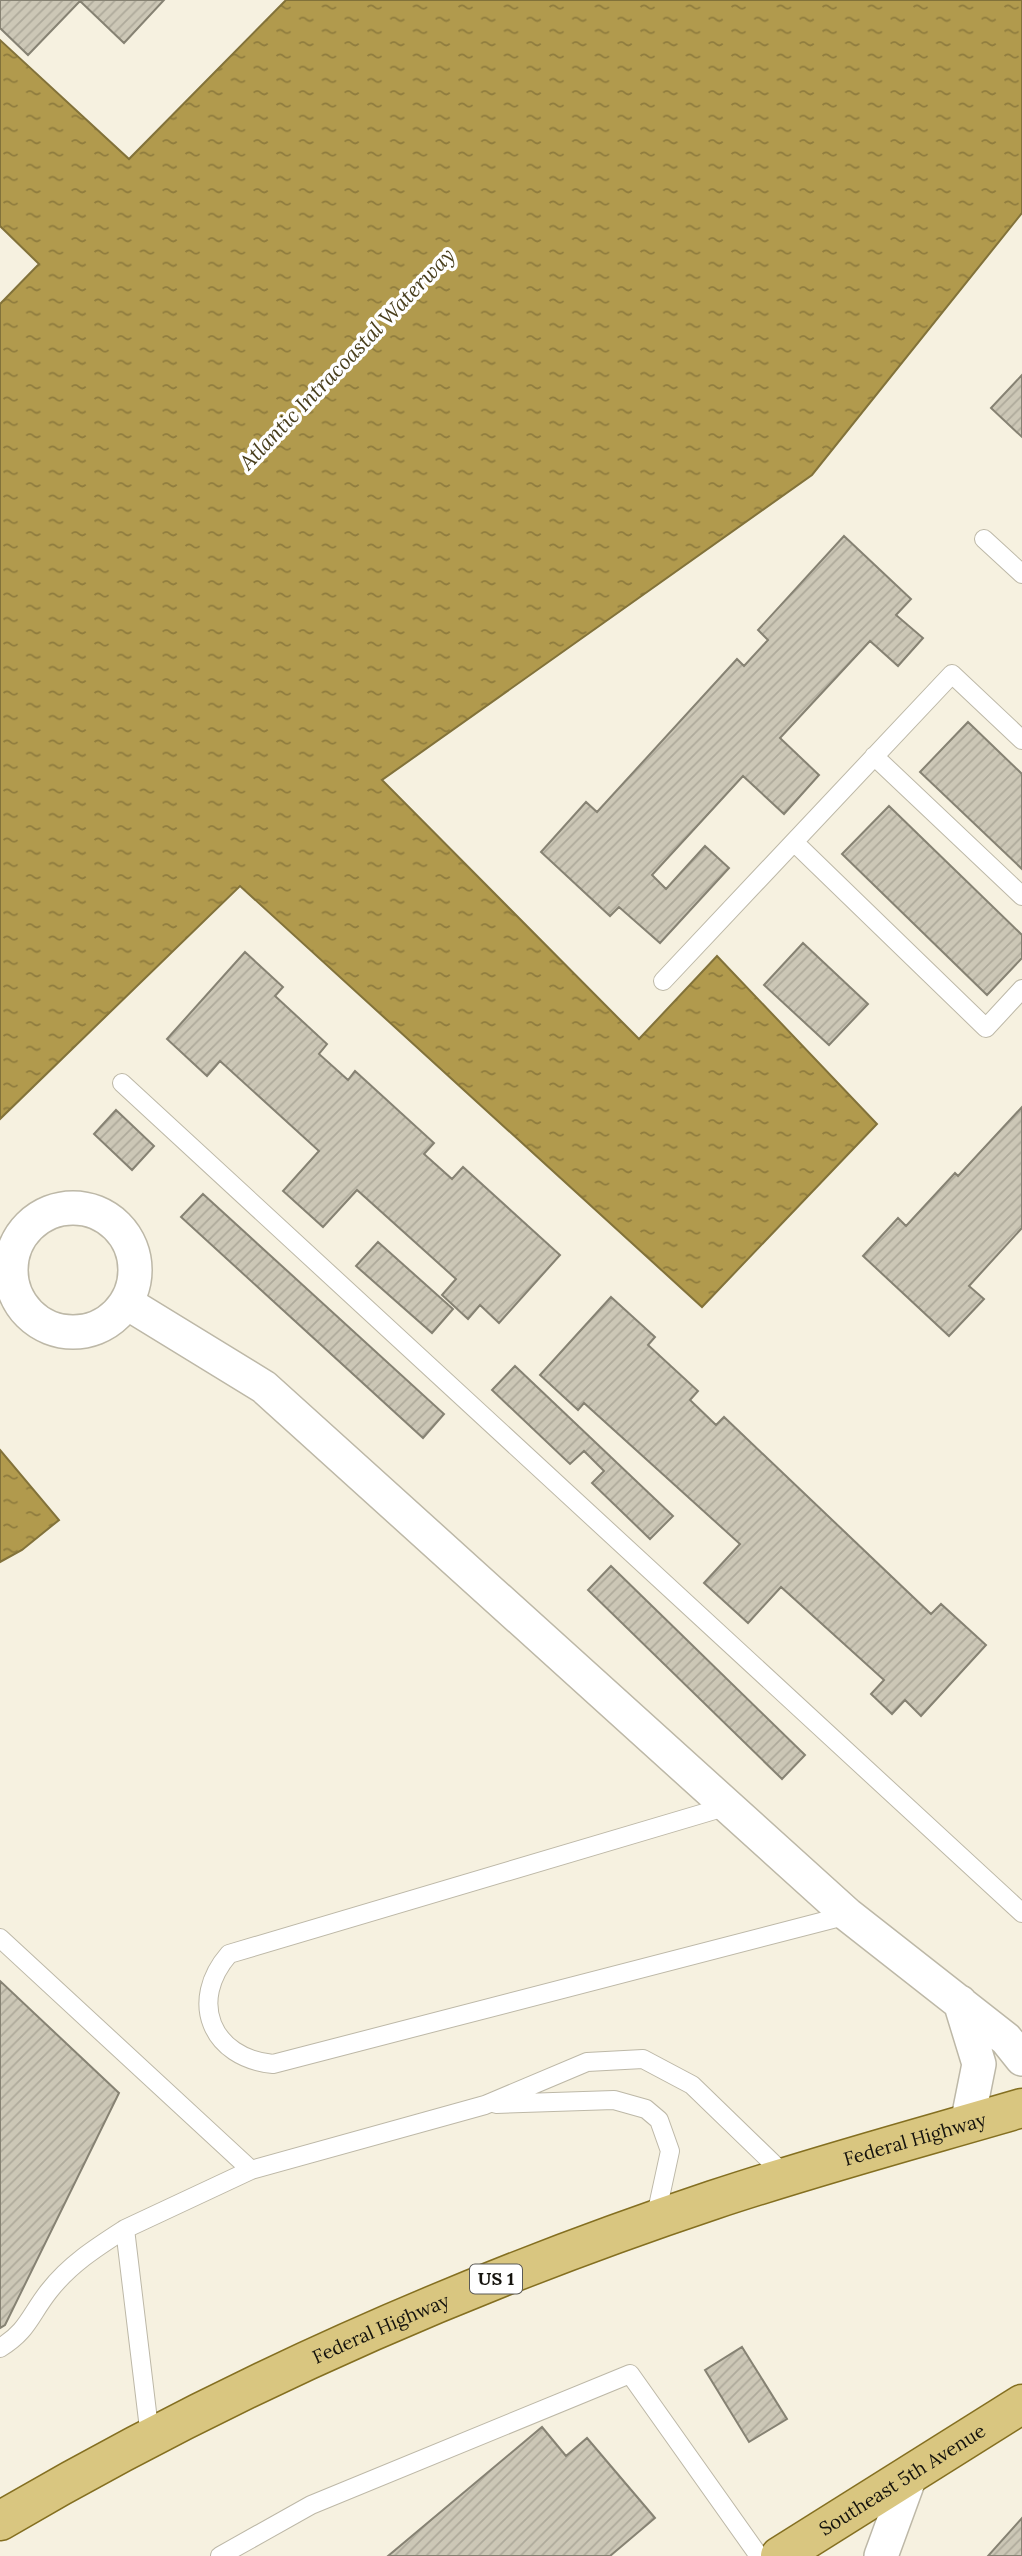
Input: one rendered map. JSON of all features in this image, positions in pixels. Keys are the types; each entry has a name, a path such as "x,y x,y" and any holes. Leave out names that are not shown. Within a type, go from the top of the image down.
{"main road":[{"name":"Federal Highway","path":"0,2521 150,2437 257,2383 485,2283 656,2220 788,2177 1022,2108"},
{"path":"925,2464 1022,2378"},
{"name":"Southeast 5th Avenue","path":"780,2556 1022,2404"}],"street":[{"path":"127,1303 264,1387 848,1915 1006,2039 1022,2059"},
{"path":"960,2002 979,2064 967,2124"},
{"path":"881,2556 925,2464"}],"lane":[{"path":"984,539 1022,574"},
{"path":"663,981 952,674 1022,740"},
{"path":"874,756 1022,896"},
{"path":"794,842 986,1028 1022,989"},
{"path":"122,1083 1022,1913"},
{"path":"728,1807 229,1954 216,1969 209,1987 207,2006 212,2025 222,2041 236,2054 254,2062 273,2064 848,1915"},
{"path":"0,1938 251,2170"},
{"path":"0,2348 19,2336 49,2291 83,2256 125,2229 251,2170 485,2105 587,2062 643,2059 692,2085 788,2177"},
{"path":"485,2105 614,2100 646,2109 659,2120 670,2151 656,2220"},
{"path":"125,2229 150,2437"},
{"path":"220,2556 311,2505 629,2374 759,2556"}],"water":[{"name":"Atlantic Intracoastal Waterway","path":"286,0 1022,0 1022,213 812,475 382,780 639,1039 717,956 877,1124 702,1307 240,886 0,1119 0,304 39,264 0,226 0,40 129,159"},
{"path":"0,1450 59,1520 22,1550 0,1562"}],"building":[{"path":"0,0 164,0 124,43 80,1 28,55 0,28"},
{"path":"1022,375 1022,437 991,408"},
{"path":"844,536 911,599 896,615 923,638 898,666 870,641 780,738 819,775 784,814 743,776 652,875 666,889 705,846 729,868 660,943 619,907 610,916 541,852 586,802 597,812 737,659 744,666 768,640 758,630"},
{"path":"968,722 1022,774 1022,869 920,772"},
{"path":"889,806 1022,935 1022,958 987,995 842,854"},
{"path":"803,943 868,1004 829,1045 764,985"},
{"path":"245,952 283,987 275,996 327,1044 319,1054 348,1080 355,1071 434,1143 424,1154 452,1179 463,1167 560,1255 499,1323 480,1305 468,1319 442,1295 456,1279 357,1190 323,1227 283,1191 319,1151 220,1061 207,1076 167,1039"},
{"path":"1022,1107 1022,1228 969,1286 984,1299 949,1336 863,1256 898,1218 906,1226 955,1173 958,1176"},
{"path":"116,1110 154,1146 132,1170 94,1134"},
{"path":"203,1194 444,1414 423,1438 181,1217"},
{"path":"378,1242 453,1309 432,1333 356,1266"},
{"path":"611,1297 655,1337 648,1345 698,1391 690,1400 716,1425 724,1417 931,1614 941,1604 986,1645 921,1716 905,1700 892,1714 871,1694 884,1680 781,1587 748,1623 704,1583 740,1544 584,1403 578,1410 540,1375"},
{"path":"515,1366 673,1516 650,1539 592,1483 604,1471 584,1451 570,1464 492,1390"},
{"path":"611,1566 805,1755 782,1779 588,1590"},
{"path":"0,1981 119,2093 5,2325 0,2328"},
{"path":"742,2347 787,2419 749,2442 705,2370"},
{"path":"542,2427 566,2456 587,2438 655,2518 610,2556 388,2556"},
{"path":"1022,2518 1022,2556 988,2556"}]}
